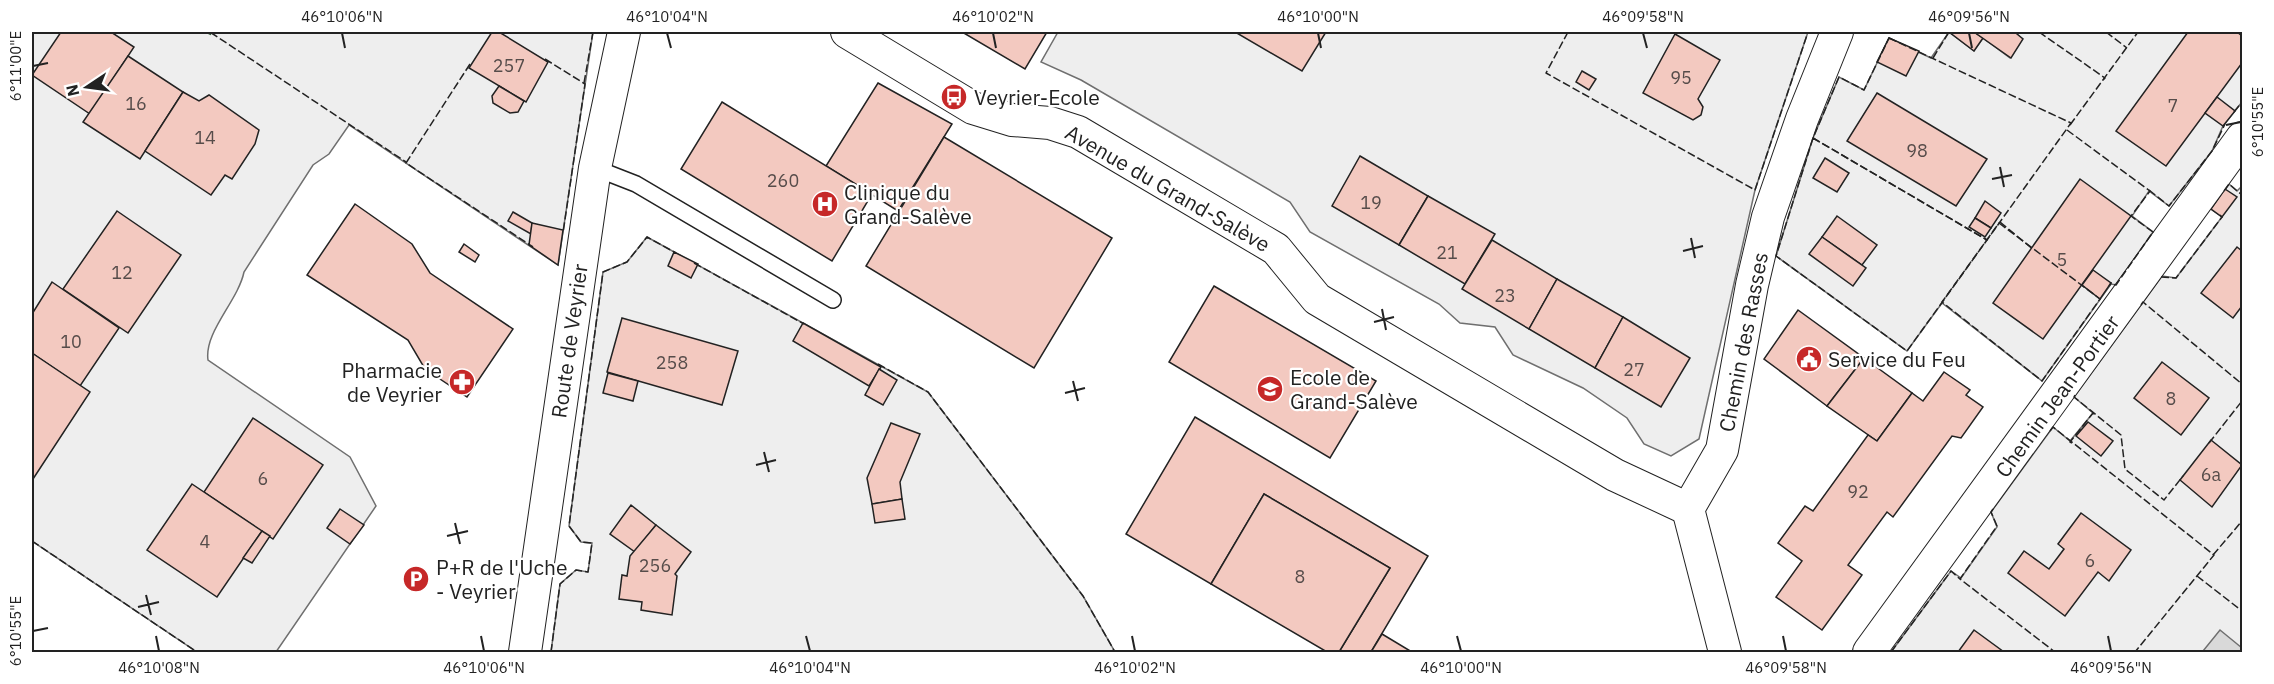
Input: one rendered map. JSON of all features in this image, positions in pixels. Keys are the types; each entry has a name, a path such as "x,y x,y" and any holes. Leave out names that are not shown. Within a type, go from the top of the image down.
{"street":[{"name":"Route de Veyrier","path":"525,652 595,168 612,78 624,32"},
{"name":"Avenue du Grand-Salève","path":"847,32 973,108 1012,120 1050,123 1078,132 1276,249 1317,299 1616,475 1688,509"},
{"name":"Chemin des Rasses","path":"1688,509 1722,450 1752,285 1768,217 1837,32"},
{"name":"Chemin Jean-Portier","path":"1869,652 2242,138"},
{"path":"1688,509 1725,652"}],"lane":[{"path":"595,168 636,184 833,300"}],"shaded area":[{"path":"32,32 209,32 213,34 215,32 593,32 558,265 349,125 329,154 313,165 244,272 241,283 211,339 208,360 350,457 376,506 276,652 197,652 32,541"},
{"path":"1058,32 1808,32 1755,190 1699,439 1671,456 1644,444 1627,418 1583,388 1513,355 1495,327 1460,323 1439,304 1310,232 1290,202 1081,80 1041,62"},
{"path":"1949,32 1974,51 1983,38 2010,58 2022,39 2017,34 2019,32 2242,32 2242,102 2223,126 2212,151 2169,206 2149,191 2132,216 2153,232 2116,285 2111,284 2042,381 1942,303 1907,351 1776,256 1813,138 1839,77 1864,90 1889,38 1931,58"},
{"path":"2229,184 2237,191 2242,186 2242,652 1891,652 1951,571 1961,578 1997,527 1991,512 2053,427 2070,441 2093,413 2074,397 2162,276 2176,278 2222,217 2211,209"},
{"path":"647,237 928,392 1083,596 1115,652 551,652 560,584 576,570 588,572 592,543 581,542 569,526 603,272 627,262"},
{"path":"2220,630 2242,648 2242,652 2203,651"}],"building":[{"path":"61,32 111,32 134,47 90,114 32,75"},
{"path":"492,32 499,32 548,62 526,102 469,68"},
{"path":"962,32 1047,32 1025,69"},
{"path":"1235,32 1326,32 1302,71"},
{"path":"1949,32 1974,32 1983,38 1974,51"},
{"path":"1974,32 2019,32 2017,34 2023,39 2011,58"},
{"path":"2188,32 2237,32 2242,36 2242,63 2166,166 2116,131"},
{"path":"1675,34 1720,60 1698,99 1703,107 1701,115 1693,120 1643,93"},
{"path":"1889,38 1919,51 1906,76 1877,62"},
{"path":"128,56 183,92 140,159 83,122"},
{"path":"1582,71 1596,79 1589,90 1576,82"},
{"path":"878,83 952,124 898,211 826,166"},
{"path":"499,86 524,101 518,112 510,113 493,103 492,96"},
{"path":"183,92 199,101 209,95 259,130 255,144 232,179 225,175 211,195 145,151"},
{"path":"1877,93 1987,159 1956,206 1847,141"},
{"path":"2217,97 2235,111 2223,126 2205,113"},
{"path":"722,102 872,194 832,261 681,169"},
{"path":"944,137 1112,238 1034,368 866,266"},
{"path":"1360,156 1428,196 1399,245 1332,206"},
{"path":"1825,158 1849,173 1837,192 1813,178"},
{"path":"2080,179 2131,216 2043,339 1993,303"},
{"path":"2225,189 2237,197 2222,217 2211,209"},
{"path":"1428,196 1495,234 1465,284 1399,245"},
{"path":"1985,201 2001,213 1991,228 1975,218"},
{"path":"355,204 412,244 430,273 513,329 467,397 425,369 408,340 307,275"},
{"path":"117,211 181,255 128,333 63,289"},
{"path":"513,212 532,223 531,234 508,221"},
{"path":"1837,216 1877,245 1862,265 1822,237"},
{"path":"1975,218 1991,228 1985,237 1969,227"},
{"path":"532,223 563,230 558,265 529,245"},
{"path":"1822,237 1866,268 1853,286 1809,254"},
{"path":"1492,240 1557,279 1529,329 1462,289"},
{"path":"464,244 479,255 475,262 459,252"},
{"path":"2237,247 2242,251 2242,306 2233,318 2201,293"},
{"path":"674,252 698,264 691,278 668,266"},
{"path":"2093,270 2111,283 2100,299 2082,285"},
{"path":"1557,279 1623,317 1595,368 1529,329"},
{"path":"52,282 119,328 80,386 32,353 32,314"},
{"path":"1214,286 1376,381 1330,458 1169,362"},
{"path":"1798,310 1864,358 1827,406 1764,359"},
{"path":"1623,317 1690,358 1661,407 1595,368"},
{"path":"622,318 738,351 722,405 607,372"},
{"path":"803,323 881,367 869,386 793,341"},
{"path":"32,353 90,392 33,479 32,478"},
{"path":"1864,358 1912,393 1877,441 1827,406"},
{"path":"2162,362 2209,398 2181,435 2134,398"},
{"path":"879,369 897,380 883,405 865,395"},
{"path":"1944,372 1970,390 1966,395 1983,407 1961,438 1952,436 1893,517 1887,512 1848,565 1862,575 1822,630 1776,597 1802,561 1778,543 1805,506 1813,511 1868,435 1877,441 1912,393 1923,401"},
{"path":"608,373 638,381 633,401 603,393"},
{"path":"1195,417 1428,556 1371,652 1339,652 1390,568 1264,494 1211,584 1126,534"},
{"path":"253,418 323,465 273,539 204,492"},
{"path":"2088,422 2113,441 2101,456 2076,436"},
{"path":"891,423 920,434 900,482 902,499 872,504 867,478"},
{"path":"2211,440 2242,465 2212,507 2180,480"},
{"path":"192,484 262,531 217,597 147,550"},
{"path":"1264,494 1390,568 1339,652 1327,652 1211,584"},
{"path":"902,499 905,519 875,523 872,504"},
{"path":"631,505 656,525 635,552 610,534"},
{"path":"340,509 364,525 350,544 327,528"},
{"path":"2081,513 2131,550 2109,581 2098,572 2065,616 2008,573 2024,551 2049,569 2064,549 2058,544"},
{"path":"656,525 691,552 675,574 677,576 672,615 641,610 642,602 619,599 622,575 627,576 630,556"},
{"path":"262,531 270,536 252,563 243,558"},
{"path":"1974,630 2004,652 1958,652"},
{"path":"1382,634 1412,652 1371,652"}],"hedge":[{"path":"209,32 213,34"}],"fence":[{"path":"215,32 213,34 406,162"},
{"path":"584,83 593,32"},
{"path":"1568,32 1546,73 1755,190 1808,32"},
{"path":"1933,58 1949,32 1952,34"},
{"path":"2039,32 2105,78 2103,80"},
{"path":"2106,32 2127,48"},
{"path":"2070,125 2138,32"},
{"path":"1889,38 2071,123 1987,240 1813,138 1839,77 1864,90 1889,38"},
{"path":"545,59 585,84 563,233"},
{"path":"470,64 406,163 533,247"},
{"path":"2234,112 2242,102"},
{"path":"2149,190 2169,206 2212,151 2225,124"},
{"path":"2067,130 2150,191 2131,216 2153,232 2116,285 2111,283 2109,286"},
{"path":"1813,138 1987,240 1907,351 1776,256 1813,138"},
{"path":"2224,191 2229,184 2242,195"},
{"path":"2161,277 2176,278 2222,217 2220,215"},
{"path":"2000,222 2034,250"},
{"path":"1999,223 2100,299 2042,381 1942,302 1999,223"},
{"path":"551,652 560,584 576,570 588,572 592,543 581,542 569,526 603,272 627,262 647,237 676,253"},
{"path":"694,263 804,324"},
{"path":"2141,305 2143,302 2242,384"},
{"path":"878,364 928,392 1083,596 1115,652"},
{"path":"2075,395 2074,397 2121,435 2125,469 2164,500 2183,476"},
{"path":"2209,443 2242,401"},
{"path":"2072,443 2070,442 2093,413 2095,415"},
{"path":"2050,431 2053,427 2214,555 2135,652"},
{"path":"1993,509 1991,512 1997,526 1960,579 2055,652"},
{"path":"2213,555 2242,521"},
{"path":"32,541 197,652"},
{"path":"1891,652 1951,571 1960,579"},
{"path":"2197,576 2242,611"}],"place":[{"name":"Veyrier-Ecole","path":"954,97"},
{"name":"Clinique du Grand-Salève","path":"825,204"},
{"name":"Service du Feu","path":"1809,359"},
{"name":"Pharmacie de Veyrier","path":"462,382"},
{"name":"Ecole de Grand-Salève","path":"1270,389"},
{"name":"P+R de l'Uche - Veyrier","path":"416,579"}]}
